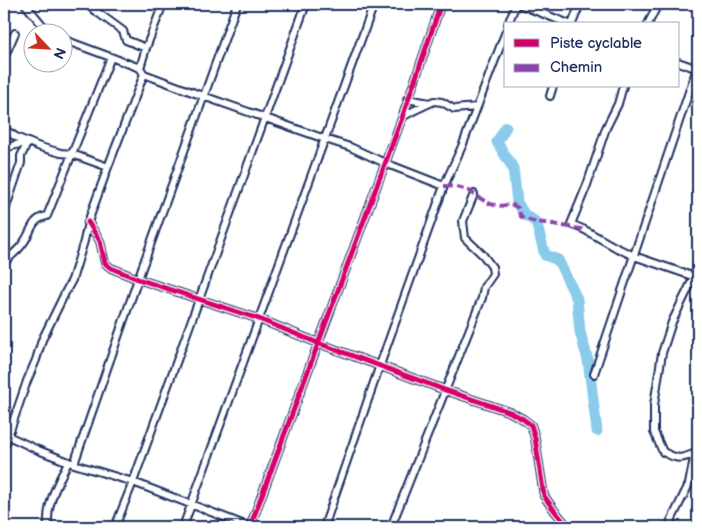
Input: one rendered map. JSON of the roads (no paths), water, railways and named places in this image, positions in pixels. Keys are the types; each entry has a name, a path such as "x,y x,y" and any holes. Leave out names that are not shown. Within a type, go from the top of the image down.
{"street":[{"path":"24,4 40,22"},
{"path":"86,4 123,30 126,40 146,48"},
{"path":"140,68 163,4"},
{"path":"48,527 50,502 71,463 237,4"},
{"path":"115,527 306,4"},
{"path":"183,527 374,4"},
{"path":"6,435 71,463 133,482 250,527 402,118 441,4"},
{"path":"509,22 517,4 566,22"},
{"path":"572,22 580,4"},
{"path":"649,22 658,4"},
{"path":"4,58 14,33"},
{"path":"324,527 444,186 463,144 504,36"},
{"path":"72,43 140,68 144,74 350,147 444,186"},
{"path":"4,262 26,240 35,222 40,217 47,216 111,57"},
{"path":"594,374 698,68 680,63"},
{"path":"4,448 6,435 42,340 72,280 88,222 144,74"},
{"path":"550,96 552,88"},
{"path":"622,88 618,104 606,128 587,185 570,224 634,256 696,277"},
{"path":"407,99 430,103"},
{"path":"402,118 411,110 416,110 434,101 442,102 454,109 477,107"},
{"path":"4,129 16,137 40,147 72,154 108,167"},
{"path":"4,148 28,142"},
{"path":"4,213 21,162 21,156 28,142"},
{"path":"391,527 482,298 484,287 494,274 492,267 483,255 465,238 463,221 474,194"},
{"path":"88,222 100,241 105,263 111,268 198,300 259,319 318,343 510,412 523,419 530,425 535,438 544,496 568,527"},
{"path":"695,453 685,458 676,458 663,452 654,432 654,405 662,353 672,322 696,277 698,266"},
{"path":"668,527 689,484 698,446"},
{"path":"692,470 698,474"}],"waterway":[{"path":"506,127 497,142 513,168 517,202 524,214 536,222 545,255 558,260 577,299 580,332 588,360 597,431"}]}
